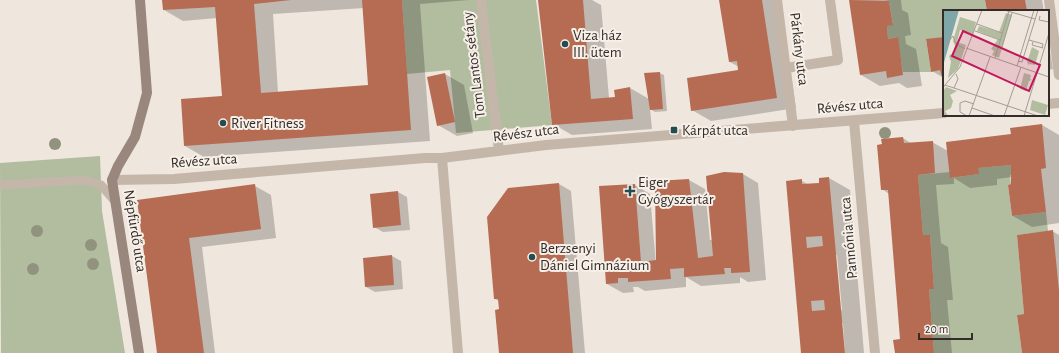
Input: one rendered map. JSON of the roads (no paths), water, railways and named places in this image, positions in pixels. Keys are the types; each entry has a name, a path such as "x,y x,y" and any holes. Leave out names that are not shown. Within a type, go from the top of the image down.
{"street":[{"name":"Népfürdő utca","path":"139,353 112,180 118,166 135,137 146,94 140,0"},
{"name":"Tom Lantos sétány","path":"481,0 499,151"},
{"name":"Párkány utca","path":"778,0 794,126"},
{"path":"786,68 838,60 830,0"},
{"path":"1049,0 1059,75"},
{"path":"1049,104 1059,103"},
{"name":"Révész utca","path":"112,180 174,179 425,158 442,158 546,145 943,113"},
{"name":"Pannónia utca","path":"854,121 875,353"},
{"path":"442,158 458,353"}],"lane":[{"path":"0,186 84,180 101,186 114,200"}],"place":[{"name":"Viza ház III. ütem","path":"565,44"},
{"name":"River Fitness","path":"223,123"},
{"name":"Kárpát utca","path":"674,130"},
{"name":"Eiger Gyógyszertár","path":"630,191"},
{"name":"Berzsenyi Dániel Gimnázium","path":"532,257"}]}
